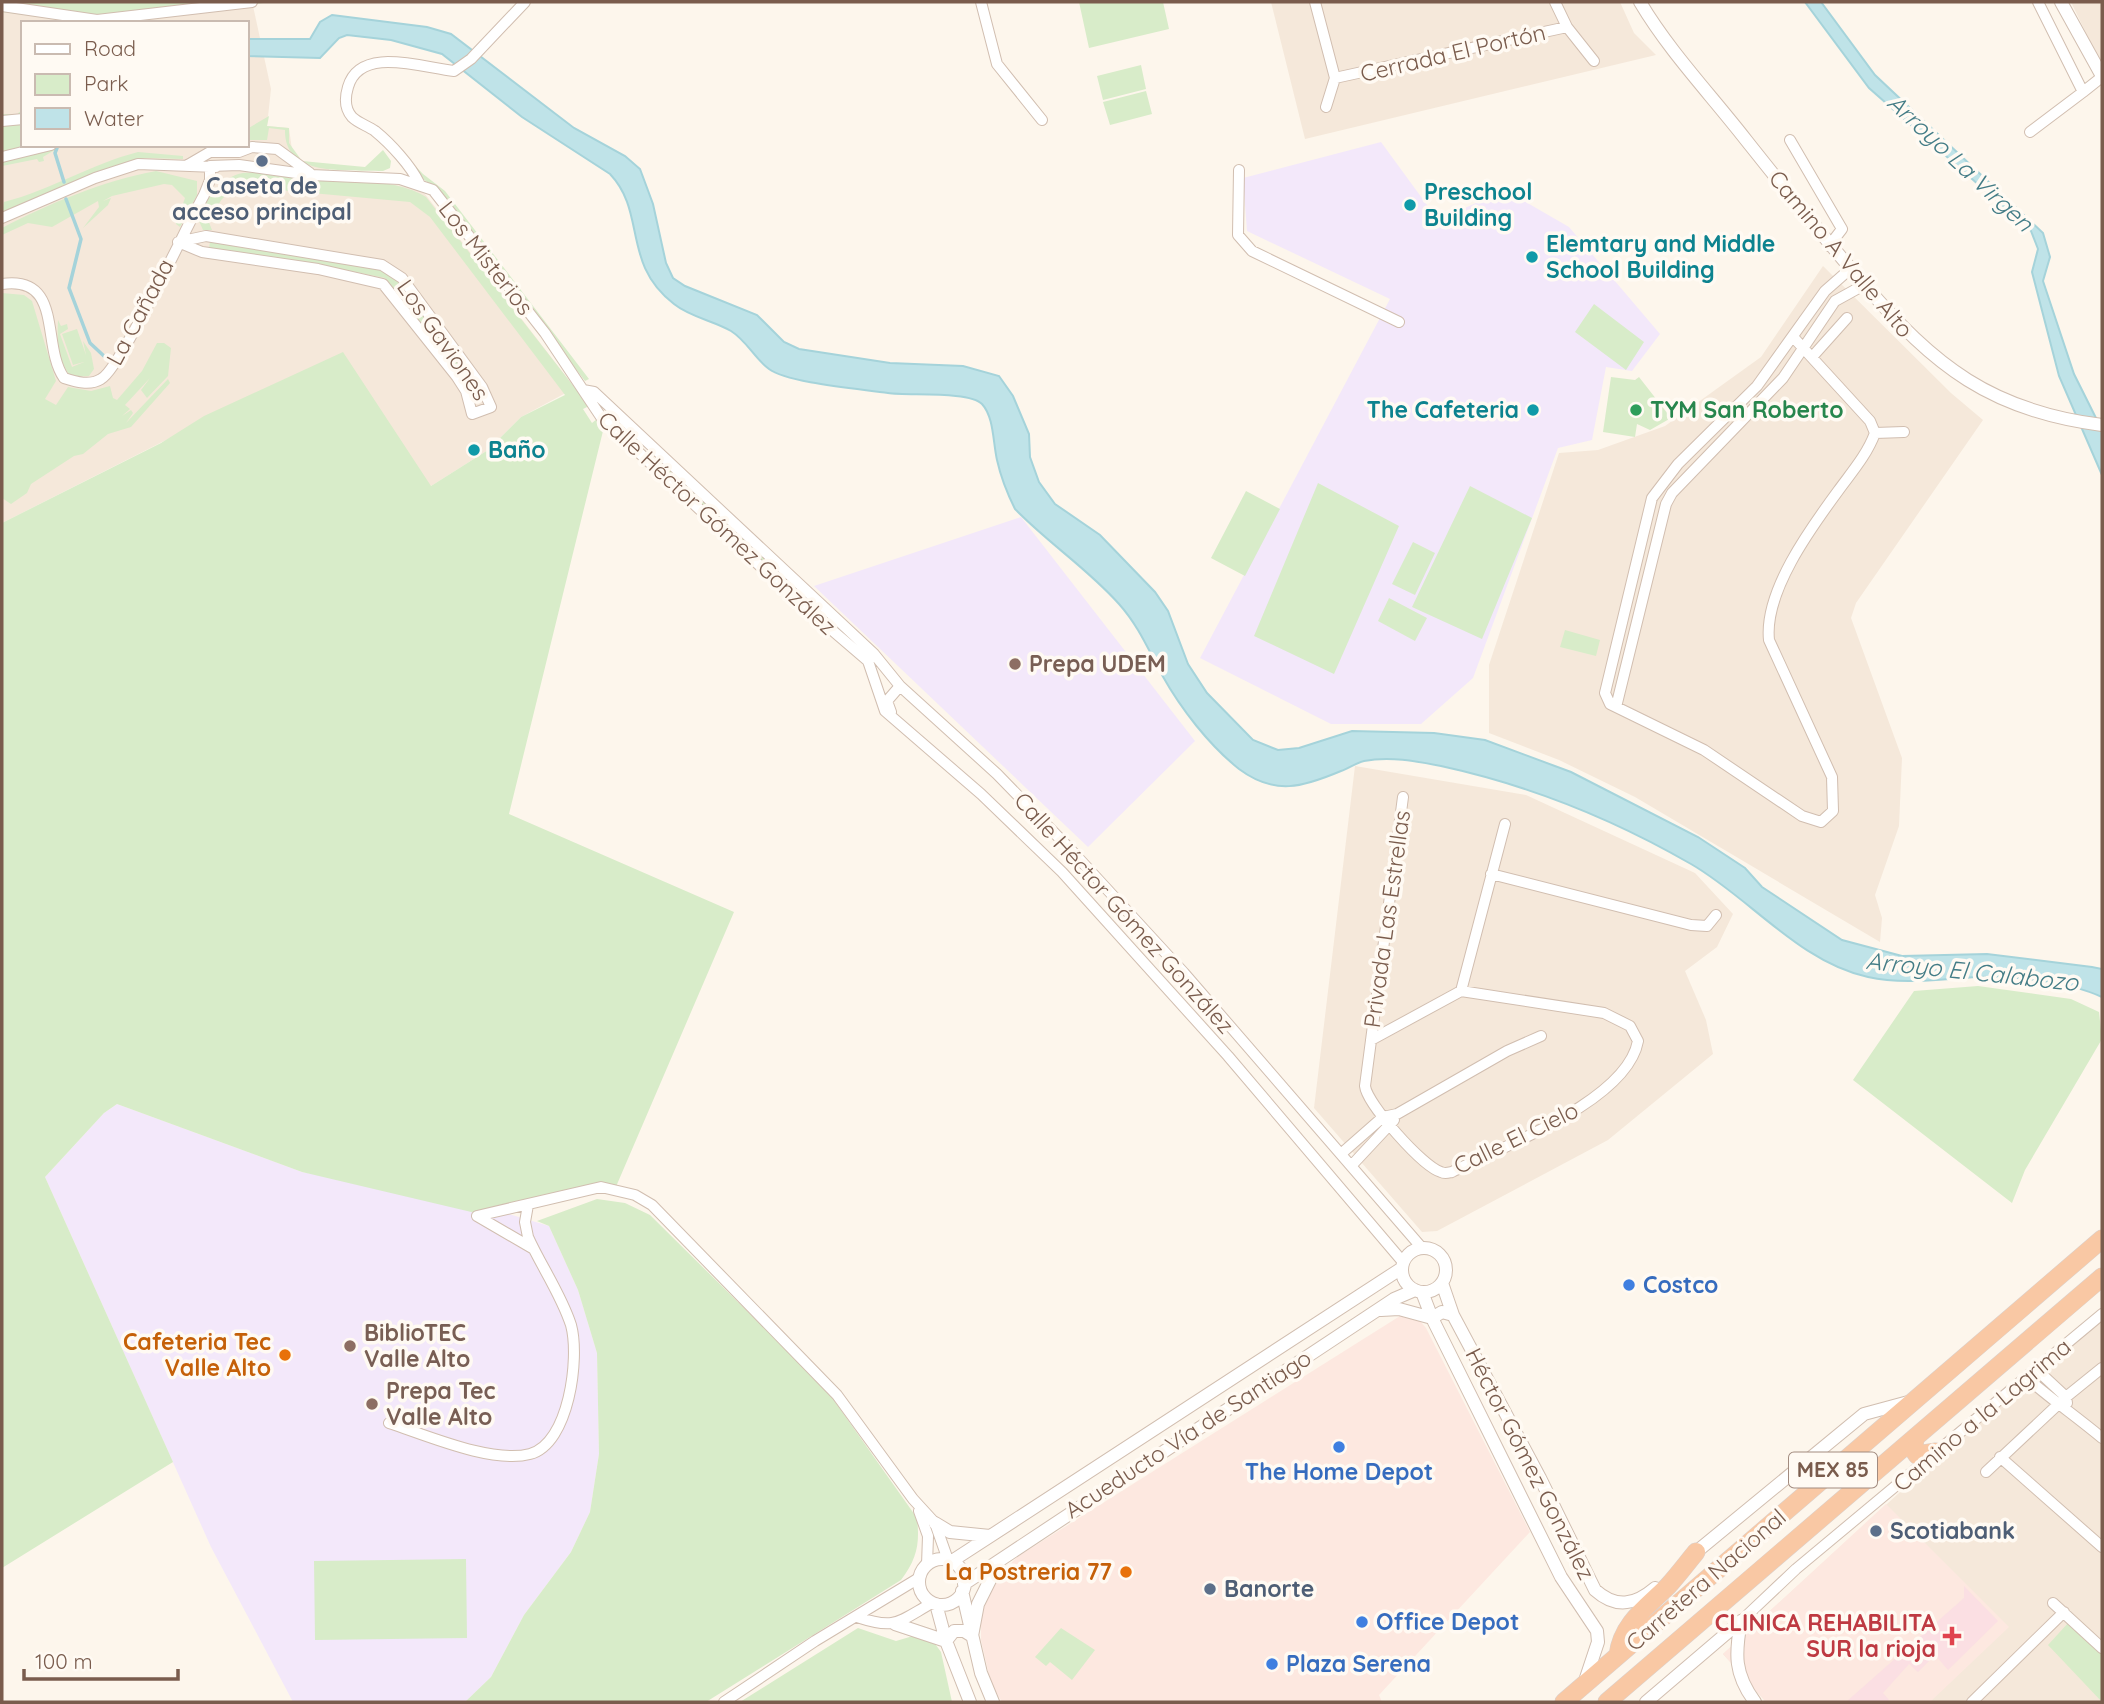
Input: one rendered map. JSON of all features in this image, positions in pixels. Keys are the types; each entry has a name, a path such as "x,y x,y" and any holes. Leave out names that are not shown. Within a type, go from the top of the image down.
{"highway":[{"name":"Carretera Nacional","path":"1564,1702 2102,1238"},
{"name":"Carretera Nacional","path":"1606,1702 1915,1440 2102,1277"},
{"path":"1915,1440 1913,1448 1917,1455 1936,1452"},
{"path":"1618,1655 1620,1639 1629,1625 1671,1583 1696,1552"}],"street":[{"path":"2,6 97,20 251,2"},
{"path":"419,184 406,161 397,156 374,131 353,118 347,109 345,97 349,82 359,69 374,62 454,71 471,59 525,2"},
{"path":"981,2 997,64 1042,120"},
{"name":"Cerrada El Portón","path":"1315,2 1335,78 1567,27"},
{"path":"1555,2 1567,27 1594,61"},
{"name":"Camino A Valle Alto","path":"1640,2 1829,246 1905,332 1971,383 1999,398 2077,422 2101,425"},
{"path":"2038,2 2083,92"},
{"path":"2030,132 2102,77 2061,2"},
{"path":"1326,107 1335,78"},
{"path":"2,121 21,119"},
{"path":"1790,140 1842,229 1829,246"},
{"path":"2,157 43,147"},
{"path":"186,166 210,152 239,152 252,147 277,149 311,175"},
{"path":"274,167 277,149"},
{"path":"239,152 239,165"},
{"path":"397,156 400,179"},
{"path":"2,218 129,167 159,163 311,175"},
{"name":"Los Misterios","path":"210,166 274,167 311,175 400,179 433,190 545,333 583,390"},
{"name":"La Cañada","path":"2,284 23,286 37,292 48,309 56,367 64,378 92,383 104,379 126,349 208,187 210,166"},
{"path":"1239,170 1238,235 1252,251 1399,322"},
{"path":"202,251 206,236"},
{"name":"Los Gaviones","path":"206,236 382,265 392,270 402,278 476,379 491,407 472,414 466,391 457,377 383,284 318,268 202,251 178,242 206,236"},
{"path":"1794,338 1870,421 1875,433 1870,447 1822,513 1803,545 1779,587 1769,618 1769,640 1832,777 1835,801 1829,818 1821,822 1811,821 1704,750 1616,707 1606,700 1605,693 1652,498 1678,464 1757,386 1794,338 1825,291 1850,269"},
{"path":"1616,707 1666,504 1685,477 1783,378 1835,301 1864,285"},
{"path":"1825,291 1835,301"},
{"path":"1813,356 1847,318"},
{"name":"Calle Héctor Gómez González","path":"583,390 594,392 900,686 997,774 1184,973 1422,1248"},
{"name":"Calle Héctor Gómez González","path":"583,390 601,417 647,461 871,658 881,706 1062,872 1228,1056 1403,1265"},
{"path":"1729,414 1738,424"},
{"path":"1875,433 1904,432"},
{"path":"647,461 656,450"},
{"path":"1652,498 1666,504"},
{"path":"1630,593 1643,596"},
{"path":"894,718 887,701 900,686"},
{"name":"Privada Las Estrellas","path":"1371,1040 1403,797"},
{"path":"1371,1040 1461,991 1505,824"},
{"path":"1491,874 1691,925 1707,926 1716,915"},
{"name":"Calle El Cielo","path":"1371,1040 1366,1093 1387,1122 1430,1166 1440,1172 1452,1172 1565,1117 1592,1099 1634,1059 1638,1041 1636,1033 1625,1022 1604,1013 1461,991"},
{"path":"1342,1153 1366,1133 1397,1114 1507,1051 1541,1035"},
{"path":"1228,1056 1242,1041"},
{"path":"1352,1166 1375,1142 1387,1122"},
{"path":"1366,1133 1375,1142"},
{"path":"534,1250 477,1216 601,1187 635,1195 652,1205 813,1367 837,1395 913,1499 935,1523 950,1560 960,1569 972,1636 993,1702"},
{"path":"389,1423 500,1455 538,1451 555,1434 569,1398 574,1352 571,1327 534,1250 525,1222 528,1205"},
{"path":"1422,1248 1434,1251 1444,1261 1442,1283 1419,1291 1405,1281 1403,1265 1408,1255 1422,1248"},
{"name":"Acueducto Vía de Santiago","path":"950,1560 1403,1265"},
{"name":"Héctor Gómez González","path":"1442,1283 1453,1315 1540,1478 1595,1590 1611,1602 1637,1601 1864,1414 1916,1400"},
{"name":"Acueducto Vía de Santiago","path":"963,1587 1004,1556 1377,1310 1419,1291"},
{"name":"Héctor Gómez González","path":"1419,1291 1561,1577 1597,1631 1598,1642 1584,1684"},
{"path":"1377,1310 1399,1309 1432,1318 1442,1312 1453,1315"},
{"name":"Camino a la Lagrima","path":"1741,1621 1796,1569 2102,1314"},
{"path":"1986,1472 2000,1457 2062,1407 2066,1397 2102,1368"},
{"path":"2037,1370 2066,1397"},
{"path":"2027,1378 2102,1438"},
{"path":"2000,1457 2102,1547"},
{"path":"724,1702 919,1578 927,1565 928,1536 913,1499"},
{"path":"935,1523 962,1535 990,1536"},
{"path":"972,1636 984,1589 1004,1556"},
{"path":"927,1565 939,1560 950,1560"},
{"path":"919,1578 922,1592 934,1603 970,1702"},
{"path":"895,1624 934,1603 954,1601 963,1587"},
{"path":"2053,1603 2102,1648"},
{"path":"1972,1702 2064,1612"},
{"path":"857,1617 882,1625 895,1624 946,1641"},
{"path":"1646,1702 1741,1621"},
{"path":"1741,1621 1735,1664 1742,1685 1755,1702"},
{"path":"946,1641 954,1630 964,1631 972,1636"}],"shaded area":[{"path":"1271,2 1620,2 1634,33 1656,55 1305,139"},
{"path":"2071,2 2102,2 2102,62 2096,54"},
{"path":"253,6 271,89 267,126 289,128 292,150 302,161 329,165 329,180 409,186 425,194 575,388 521,417 488,450 431,486 172,437 2,523 2,12 67,21 21,21 21,147 248,147 248,21 131,21"},
{"path":"1381,142 1438,220 1505,190 1569,227 1660,334 1632,371 1606,367 1592,440 1558,448 1473,678 1421,724 1331,724 1200,658 1390,299 1247,231 1243,178"},
{"path":"1823,266 1951,393 1983,420 1856,603 1851,618 1902,758 1899,826 1875,895 1882,918 1880,942 1635,797 1559,760 1489,733 1489,665 1559,453 1598,450 1665,426 1761,357"},
{"name":"Prepa UDEM","path":"1021,517 1195,741 1088,847 814,586"},
{"path":"1355,766 1526,795 1695,873 1733,914 1717,947 1685,971 1706,1020 1713,1054 1608,1140 1437,1231 1422,1232 1314,1108"},
{"name":"Prepa Tec Valle Alto","path":"117,1104 302,1172 486,1207 549,1226 578,1290 597,1353 599,1454 590,1512 571,1552 524,1615 491,1677 465,1702 293,1702 211,1547 45,1177 104,1113"},
{"path":"1400,1316 1420,1321 1426,1328 1530,1532 1379,1695 1382,1702 1002,1702 991,1684 981,1640 981,1614 994,1581 1017,1557"},
{"path":"2102,1318 2102,1702 1766,1702 1723,1654 1946,1450"},
{"path":"1886,1504 2009,1627 1930,1702 1766,1702 1723,1654"},
{"name":"CLINICA REHABILITA SUR la rioja","path":"1964,1586 1998,1621 1948,1670 1931,1650 1929,1652 1933,1657 1918,1672 1909,1664 1883,1693 1889,1700 1887,1702 1846,1702 1964,1598"}],"green space":[{"path":"2,2 272,2 99,21 67,21 2,12"},
{"path":"1079,2 1163,2 1169,29 1089,48"},
{"path":"1141,65 1146,89 1103,100 1097,76"},
{"path":"1146,91 1152,114 1110,125 1103,102"},
{"path":"21,112 21,147 60,147 43,157 44,161 39,162 37,159 2,166 2,114"},
{"path":"269,116 267,126 289,128 289,143 302,161 365,167 383,150 391,161 390,168 383,171 321,168 307,164 295,157 288,146 285,130 269,128 267,140 248,140 248,128"},
{"path":"401,151 423,174 445,191 589,379 585,381 436,188 417,175"},
{"path":"138,152 183,156 183,159 145,158 120,165 2,214 4,202"},
{"path":"156,171 197,181 197,195 180,227 176,224 185,198 172,185 164,184 112,196 103,201 111,198 108,205 83,228 99,207 98,201 52,227 28,223 2,235 2,228 58,202 97,187"},
{"path":"243,173 284,173 365,180 390,184 426,197 589,406 583,409 592,423 597,419 603,431 509,814 734,912 615,1189 484,1215 302,1172 117,1104 104,1113 45,1177 173,1462 2,1568 2,523 161,443 204,416 343,352 431,486 488,450 521,417 565,395 430,217 410,202 236,186 222,199 208,220 212,230 203,230 199,221 204,205 221,184"},
{"path":"210,242 377,268 396,278 476,385 470,388 385,278 312,263 209,248"},
{"path":"2,293 24,295 32,301 56,381 45,399 56,405 68,387 91,391 110,386 113,398 117,400 142,371 157,343 164,343 171,348 168,376 147,398 141,390 150,378 125,405 130,409 122,416 131,410 133,413 126,423 168,379 170,383 131,427 108,434 83,454 74,456 31,484 27,493 11,504 2,498"},
{"path":"1594,304 1644,342 1626,370 1575,332"},
{"path":"58,320 61,326 67,324 68,329 60,334 72,367 84,362 73,365 62,334 77,329 86,355 83,341 91,353 94,369 89,376 71,377 66,370 59,350"},
{"name":"TYM San Roberto","path":"1611,377 1635,380 1639,377 1671,418 1650,430 1637,424 1635,437 1603,432"},
{"path":"656,457 852,640 849,643 653,461"},
{"path":"1318,483 1399,526 1334,674 1254,636"},
{"path":"1470,486 1532,518 1482,639 1412,607"},
{"path":"1246,491 1280,509 1245,576 1211,558"},
{"path":"1413,542 1435,553 1415,595 1392,584"},
{"path":"1389,598 1427,618 1415,641 1378,621"},
{"path":"1565,630 1600,640 1596,656 1560,647"},
{"path":"1978,986 2071,999 2099,1012 2102,1039 2025,1170 2012,1203 1853,1080 1914,991"},
{"path":"597,1199 625,1203 650,1215 826,1389 917,1518 916,1551 901,1580 706,1702 465,1702 491,1677 524,1615 571,1552 590,1512 599,1454 597,1353 578,1290 549,1226 537,1221"},
{"path":"466,1559 467,1638 315,1640 314,1561"},
{"path":"2069,1622 2102,1654 2102,1702 2048,1645"},
{"path":"858,1628 896,1641 913,1636 933,1641 941,1652 952,1702 740,1702"},
{"path":"1061,1628 1095,1650 1072,1680 1050,1662 1046,1666 1035,1657"}],"water":[{"name":"Arroyo La Virgen","path":"1805,2 1821,2 1875,75 2043,233 2050,257 2043,281 2074,374 2102,430 2102,475 2059,376 2032,272 2038,249 2031,231 1869,88"},
{"name":"Arroyo El Calabozo","path":"332,15 427,27 451,34 574,128 625,156 640,169 653,204 666,263 673,278 685,286 757,315 784,342 799,349 890,363 963,366 999,376 1013,396 1029,434 1030,457 1039,482 1055,504 1100,535 1155,592 1168,611 1188,664 1207,693 1253,740 1278,750 1299,748 1352,731 1434,733 1485,740 1571,772 1698,837 1745,868 1762,887 1842,940 1902,956 1987,954 2102,969 2102,997 2074,987 2024,978 1895,981 1868,977 1843,969 1797,944 1713,878 1631,832 1538,793 1474,774 1422,762 1383,759 1361,762 1302,785 1277,786 1252,777 1239,769 1206,738 1178,701 1138,629 1119,604 1015,509 1000,473 991,423 982,404 965,397 897,394 826,385 792,378 769,369 737,335 680,308 658,288 640,255 628,205 610,174 522,117 442,54 391,40 347,35 339,38 320,58 248,56 248,39 310,39 320,22"}],"waterway":[{"path":"57,148 55,153 64,182"},
{"path":"66,199 81,239 69,288 90,343 105,357"}],"place":[{"name":"Caseta de acceso principal","path":"262,161"},
{"name":"Preschool Building","path":"1410,205"},
{"name":"Elemtary and Middle School Building","path":"1532,257"},
{"name":"The Cafeteria","path":"1533,410"},
{"name":"TYM San Roberto","path":"1636,410"},
{"name":"Baño","path":"474,450"},
{"name":"Prepa UDEM","path":"1015,664"},
{"name":"Costco","path":"1629,1285"},
{"name":"BiblioTEC Valle Alto","path":"350,1346"},
{"name":"Cafeteria Tec Valle Alto","path":"285,1355"},
{"name":"Prepa Tec Valle Alto","path":"372,1404"},
{"name":"The Home Depot","path":"1339,1447"},
{"name":"Scotiabank","path":"1876,1531"},
{"name":"La Postreria 77","path":"1126,1572"},
{"name":"Banorte","path":"1210,1589"},
{"name":"Office Depot","path":"1362,1622"},
{"name":"CLINICA REHABILITA SUR la rioja","path":"1952,1636"},
{"name":"Plaza Serena","path":"1272,1664"}]}
